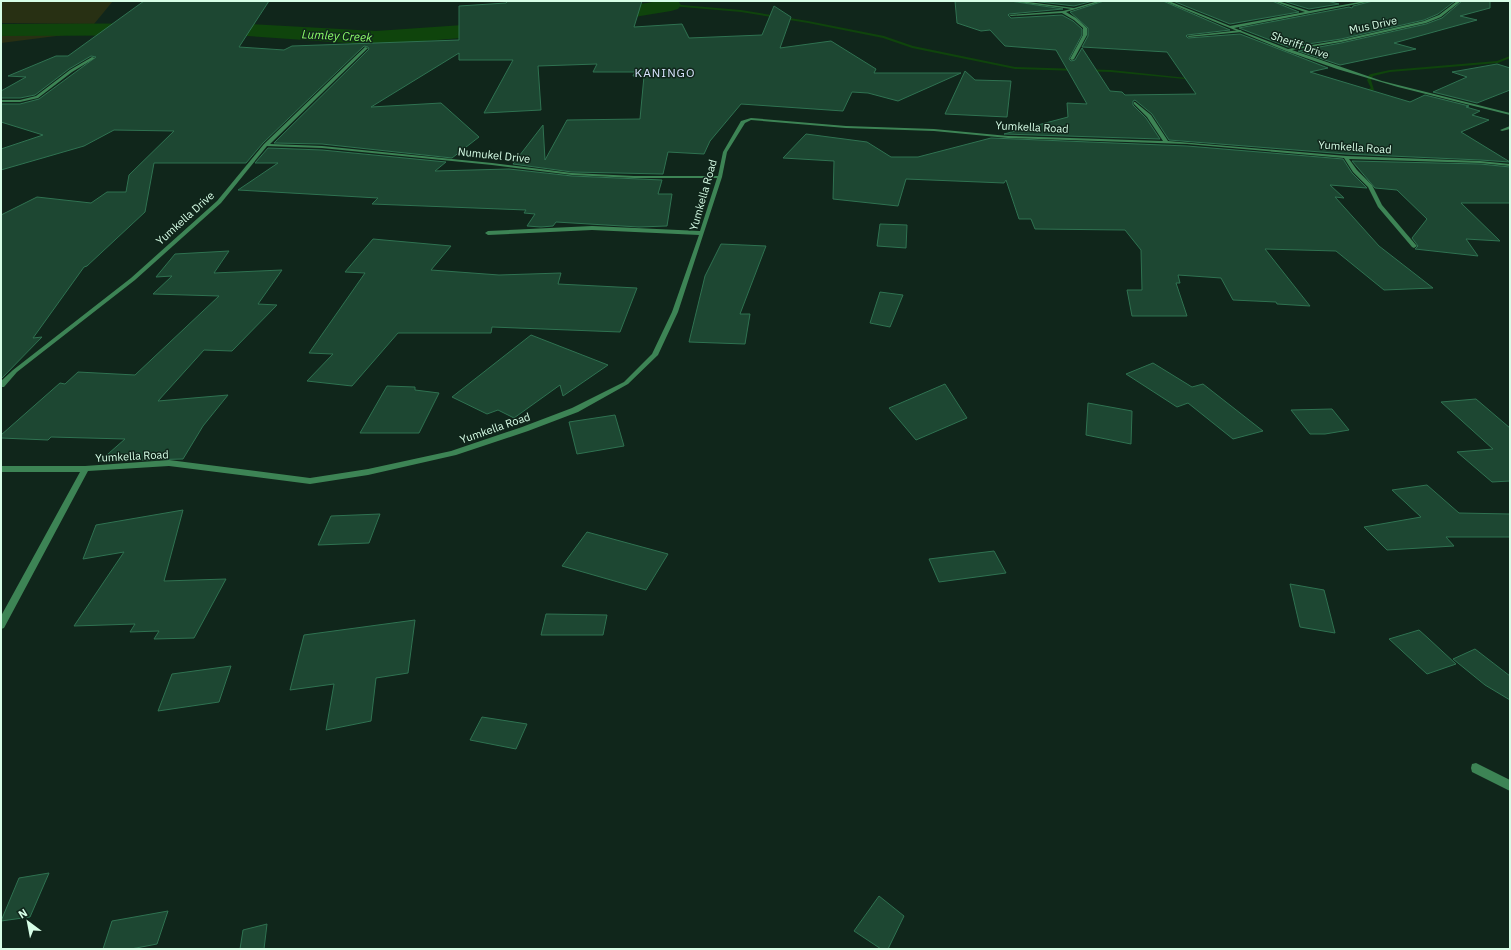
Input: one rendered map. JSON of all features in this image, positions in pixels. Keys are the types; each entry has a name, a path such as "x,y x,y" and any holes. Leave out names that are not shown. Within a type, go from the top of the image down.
{"street":[{"path":"1013,1 1076,8"},
{"path":"1011,15 1063,12 1100,1"},
{"name":"Sheriff Drive","path":"1166,1 1285,50 1364,77 1510,114"},
{"path":"1275,1 1308,12"},
{"path":"1231,27 1370,1"},
{"name":"Mus Drive","path":"1285,50 1341,41 1425,22 1440,16 1458,1"},
{"path":"1063,12 1075,19 1085,28 1085,35 1072,59"},
{"path":"1189,36 1242,31"},
{"name":"Yumkella Drive","path":"1,385 15,370 132,279 219,202 266,145 366,48"},
{"path":"1,101 30,100 37,98 71,71 93,58"},
{"path":"1135,103 1149,116 1167,143"},
{"name":"Yumkella Road","path":"1,469 85,469 170,463 310,481 368,472 453,453 526,429 575,410 626,383 655,355 675,312 720,177 725,152 743,122 751,119 846,127 949,131 1008,137 1187,143 1346,157 1480,162 1510,165"},
{"path":"1502,130 1510,127"},
{"name":"Numukel Drive","path":"266,145 322,147 572,174 634,177 720,177"},
{"path":"1346,157 1355,171 1370,186 1380,206 1414,246"},
{"path":"488,233 592,228 702,233"},
{"path":"1,625 85,469"},
{"path":"1476,768 1510,786"}],"green space":[{"path":"1,1 113,1 94,24 1,23"},
{"path":"1,26 128,27 1,43"}],"building":[{"path":"144,1 269,1 239,47 284,50 292,46 459,40 459,6 506,3 508,1 642,1 634,27 682,24 689,38 762,35 774,6 791,17 780,48 831,41 876,69 874,73 961,73 898,101 868,93 852,92 843,111 741,104 710,141 704,154 668,152 663,174 572,172 513,164 543,125 545,160 567,120 640,119 644,76 633,76 635,72 593,72 597,64 538,66 541,110 484,113 513,60 459,60 459,53 371,107 441,103 479,137 452,158 322,144 274,143 369,49 368,47 364,46 263,143 246,163 154,163 145,212 87,266 84,267 33,338 42,337 1,379 1,215 37,197 91,203 107,192 126,192 129,175 174,131 114,130 84,146 1,170 1,149 43,135 1,122 1,104 20,104 39,99 96,57 91,56 69,69 35,95 20,98 1,98 1,91 26,77 8,76 56,56 68,56"},
{"path":"955,1 1010,1 1063,9 1008,15 1011,18 1062,15 1073,21 1082,29 1082,35 1069,59 1071,61 1075,60 1082,48 1110,91 1122,92 1125,95 1196,94 1167,52 1082,47 1088,36 1088,28 1070,12 1104,1 1163,1 1230,30 1187,35 1186,36 1188,38 1240,34 1328,68 1310,72 1410,102 1425,95 1469,106 1466,107 1480,111 1472,115 1489,120 1461,132 1510,162 1346,154 1169,140 1152,114 1135,100 1133,101 1133,105 1146,118 1160,139 1004,134 1068,117 1067,103 1087,104 1056,50 1005,46 990,30 981,31 957,23"},
{"path":"1032,1 1093,1 1074,6"},
{"path":"1173,1 1272,1 1299,12 1230,24"},
{"path":"1283,1 1327,1 1339,4 1309,9"},
{"path":"1373,1 1455,1 1438,14 1424,20 1341,39 1288,47 1239,28 1349,7 1352,8 1353,6"},
{"path":"1462,1 1490,1 1490,8 1460,16 1477,20 1394,43 1416,49 1340,65 1298,51 1426,24 1442,18"},
{"path":"1497,64 1510,68 1510,90 1477,103 1433,92 1467,77 1452,72"},
{"path":"965,71 975,80 1011,81 1007,117 945,114"},
{"path":"806,134 867,142 891,157 918,157 991,138 1187,146 1343,159 1352,173 1367,188 1330,185 1344,198 1335,197 1379,246 1433,288 1384,290 1336,251 1265,249 1310,306 1277,304 1276,302 1233,300 1221,278 1178,275 1180,283 1176,283 1187,316 1132,316 1127,290 1142,290 1141,250 1125,230 1035,229 1031,219 1019,219 1006,180 1004,183 906,179 898,206 833,199 834,161 783,158"},
{"path":"268,148 322,150 446,162 435,171 509,169 572,176 662,180 658,194 672,194 667,226 639,227 556,222 553,226 541,227 527,226 535,214 524,213 526,210 372,204 378,198 238,190 278,163 255,163"},
{"path":"1352,161 1480,164 1510,167 1510,203 1461,203 1500,241 1466,239 1478,256 1415,249 1418,246 1412,238 1427,219 1397,190 1375,188"},
{"path":"880,224 907,225 906,248 877,246"},
{"path":"373,239 451,246 431,270 499,275 561,273 558,284 637,288 620,332 492,327 491,333 398,333 352,386 307,381 333,354 309,353 365,273 345,272"},
{"path":"721,244 766,246 740,314 750,314 745,344 689,342 705,276"},
{"path":"229,251 214,273 282,270 258,304 277,305 232,351 204,350 158,401 228,395 203,426 183,459 100,461 125,439 51,437 48,440 1,438 1,435 60,383 65,384 78,372 135,375 219,296 153,294 172,276 156,277 175,254"},
{"path":"880,292 903,295 890,327 870,323"},
{"path":"531,335 608,365 563,396 560,385 514,418 498,410 487,414 452,397"},
{"path":"1153,363 1192,387 1203,384 1263,431 1233,439 1188,403 1177,407 1126,374"},
{"path":"945,384 967,418 916,440 889,408"},
{"path":"387,386 415,387 415,390 439,393 419,433 360,433"},
{"path":"1476,399 1510,428 1510,481 1492,482 1457,452 1493,449 1441,402"},
{"path":"1088,403 1132,411 1131,444 1086,435"},
{"path":"1332,409 1349,430 1325,434 1310,434 1291,410"},
{"path":"615,415 624,446 577,454 569,422"},
{"path":"1427,485 1459,513 1510,514 1510,537 1446,537 1454,546 1387,550 1364,527 1421,517 1392,490"},
{"path":"183,510 164,581 226,579 194,638 154,639 159,631 130,632 135,624 74,626 124,552 83,559 96,525"},
{"path":"380,514 369,543 318,545 331,516"},
{"path":"587,532 668,554 646,590 562,566"},
{"path":"994,551 1006,573 939,582 929,559"},
{"path":"1290,584 1324,590 1335,633 1300,627"},
{"path":"546,614 607,615 603,635 541,635"},
{"path":"415,620 408,673 376,678 371,721 326,730 334,684 290,690 304,635"},
{"path":"1419,630 1456,664 1427,674 1389,639"},
{"path":"1475,649 1510,676 1510,700 1485,685 1453,659"},
{"path":"231,666 219,702 158,711 172,674"},
{"path":"482,717 527,724 516,749 470,740"},
{"path":"49,873 30,917 1,921 19,878"},
{"path":"879,896 904,916 888,949 881,949 854,931"},
{"path":"168,911 157,944 131,949 103,949 112,921"},
{"path":"267,924 264,949 240,949 243,930"}],"waterway":[{"path":"671,5 741,11 808,22 884,37 912,47 1015,68 1111,71 1195,79"},
{"name":"Lumley Creek","path":"1,30 233,29 376,38 548,25 671,5"},
{"path":"1360,93 1373,89 1369,80 1371,75 1390,71 1498,62 1510,57"}],"district":[{"name":"KANINGO","path":"665,73"}]}
